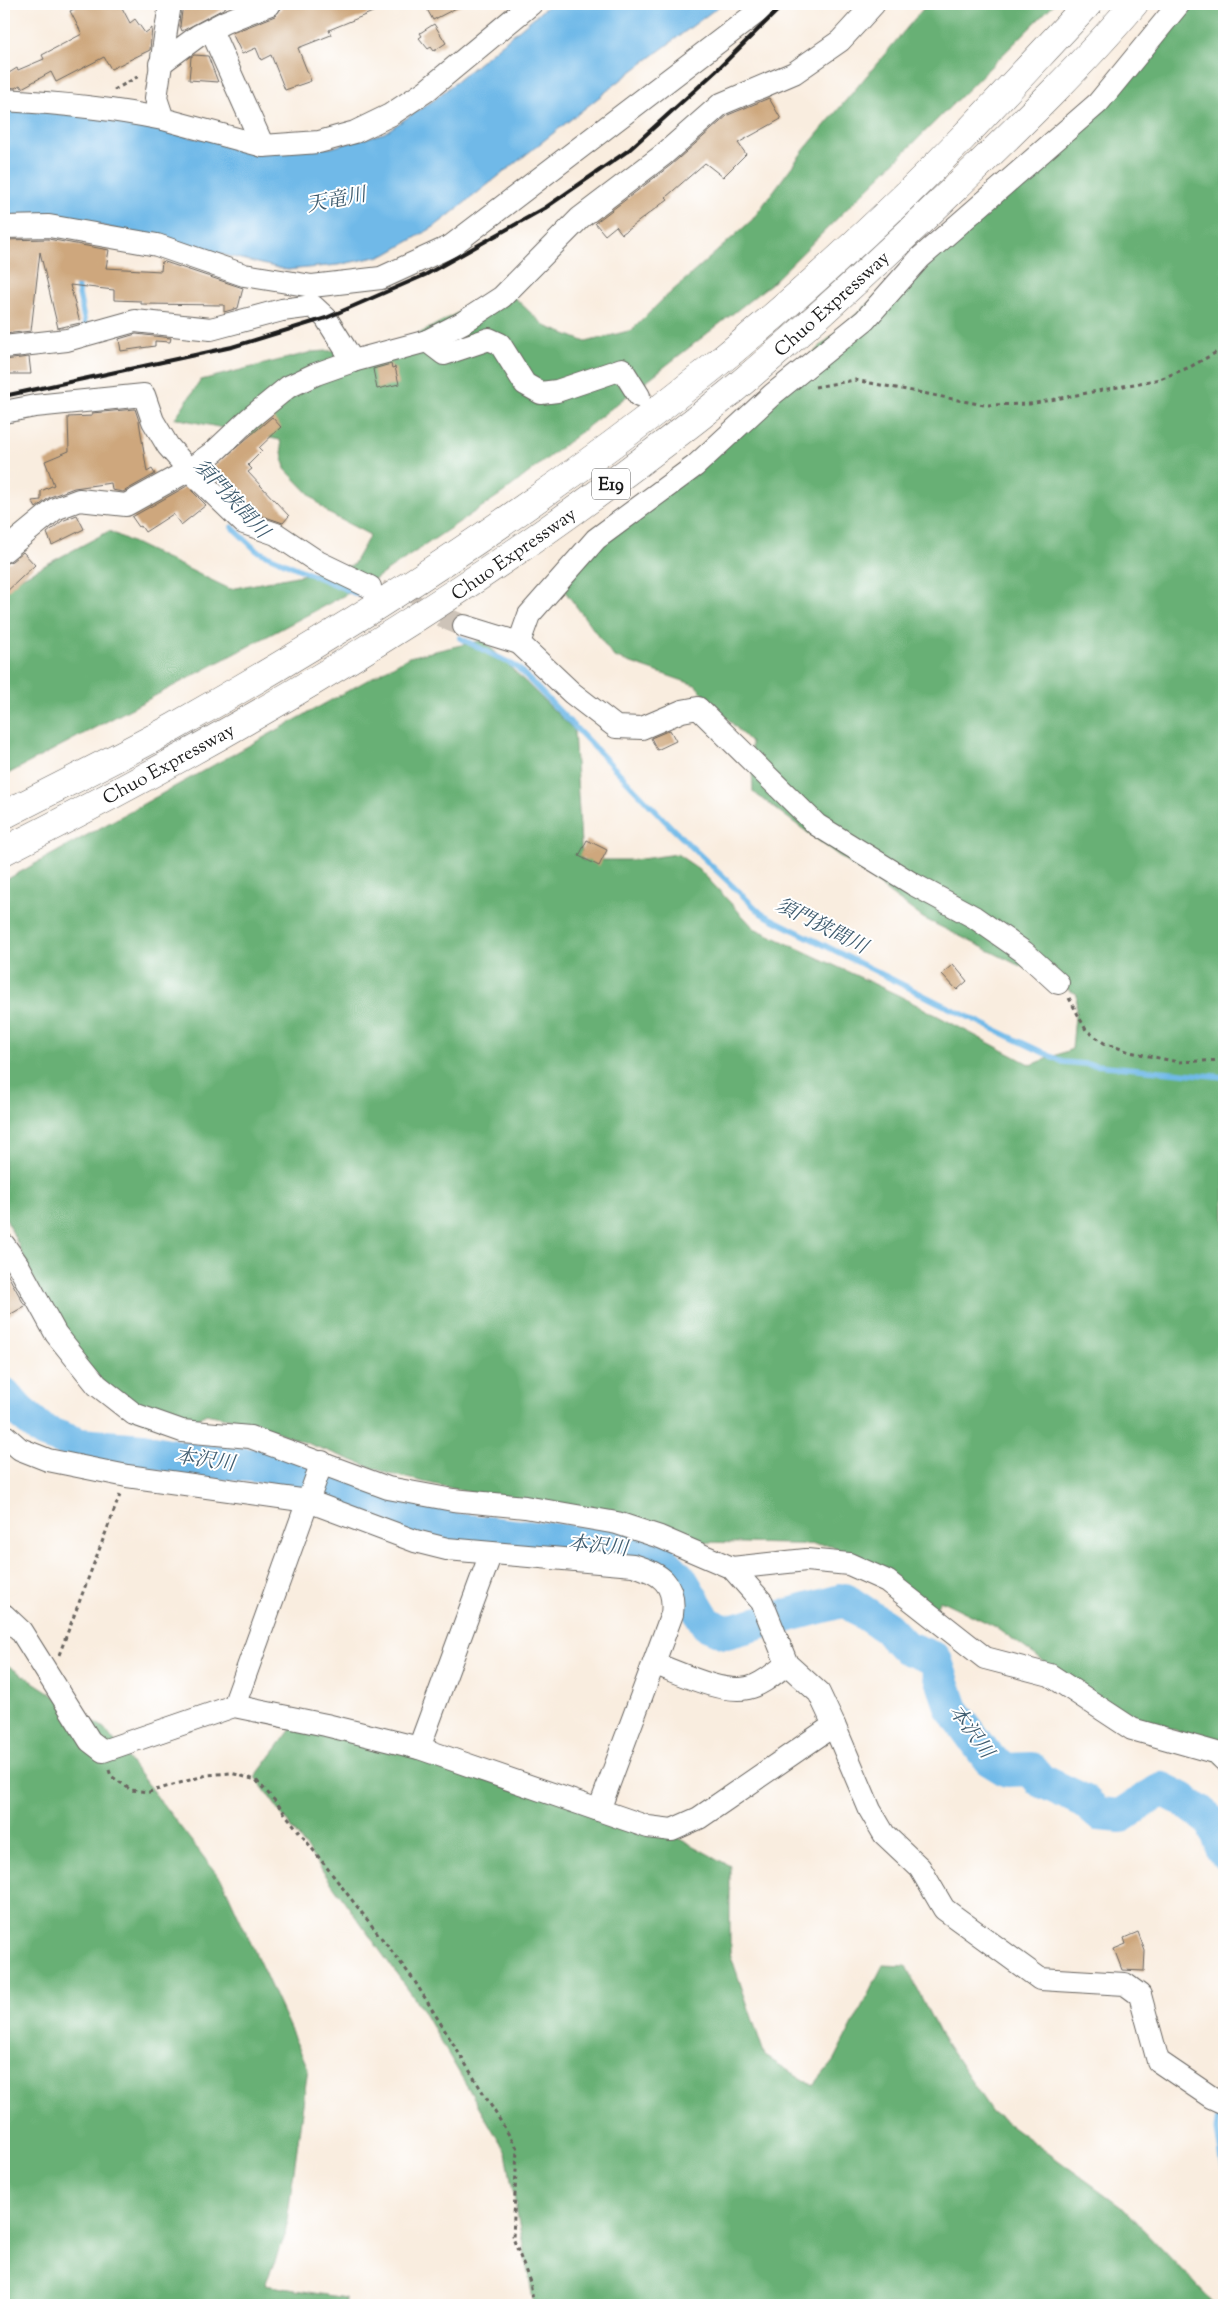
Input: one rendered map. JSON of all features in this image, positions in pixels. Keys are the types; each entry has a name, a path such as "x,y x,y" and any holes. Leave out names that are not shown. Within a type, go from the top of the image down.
{"highway":[{"name":"Chuo Expressway","path":"4,815 171,729 325,640 443,565 607,448 710,369 886,215 1088,4"},
{"name":"Chuo Expressway","path":"4,851 189,753 343,664 462,589 554,526 636,466 731,392 906,236 1004,141 1134,4"}],"street":[{"path":"163,119 156,98 170,4"},
{"path":"160,64 211,30 270,4"},
{"path":"4,100 87,105 163,119 263,146 319,142 355,132 390,115 426,91 531,4"},
{"path":"4,227 49,226 157,245 244,275 312,286 381,278 451,246 768,4"},
{"path":"4,551 55,509 79,500 126,505 189,470 215,451 250,418 288,387 316,374 353,361 428,341 462,323 502,297 580,218 663,155 721,104 794,73 840,41 874,4"},
{"path":"519,643 529,615 596,539 689,458 865,320 920,258 1098,103 1179,4"},
{"path":"211,30 263,146"},
{"path":"4,347 67,340 135,321 211,329 282,310 314,306 326,318 353,361"},
{"path":"428,341 444,354 489,339 500,344 525,384 540,393 557,392 622,369 639,396"},
{"path":"4,412 35,406 144,396 153,421 163,438 189,470 244,523 276,534 318,562 370,587"},
{"path":"464,626 519,643 572,693 616,727 642,728 682,711 698,708 817,825 913,884 974,917 1024,952 1058,983"},
{"path":"4,1245 18,1264 56,1334 97,1385 134,1414 182,1432 250,1437 322,1462 388,1488 453,1500 524,1507 618,1523 660,1537 732,1568 762,1602 787,1664 819,1694 870,1810 884,1834 920,1868 944,1909 1040,1979 1125,1984 1140,1994 1158,2061 1211,2096 1224,2102"},
{"path":"4,1435 20,1449 34,1456 127,1476 308,1500 415,1540 447,1549 633,1565 651,1571 664,1580 671,1590 674,1602 672,1614 600,1810"},
{"path":"234,1706 322,1462"},
{"path":"419,1748 491,1553"},
{"path":"732,1568 806,1560 849,1564 887,1581 985,1658 1050,1675 1132,1730 1217,1753 1224,1760"},
{"path":"4,1615 21,1631 90,1741 103,1751 234,1706 326,1725 419,1748 648,1827 672,1830 699,1818 834,1725"},
{"path":"655,1664 730,1689 748,1688 764,1682 787,1664"}],"path":[{"path":"87,105 160,64"},
{"path":"809,388 855,380 984,405 1030,404 1160,379 1190,367 1224,348"},
{"path":"1058,983 1075,1007 1086,1030 1104,1043 1130,1052 1178,1062 1224,1060"},
{"path":"50,1678 127,1476"},
{"path":"103,1751 111,1776 130,1790 149,1792 207,1775 231,1773 256,1780 276,1802 396,1956 414,1980 517,2148 513,2238 530,2282 534,2305"}],"green space":[{"path":"927,4 1054,4 772,283 504,492 375,579 4,776 4,587 109,531 230,589 353,565 370,535 328,513 285,469 280,440 175,418 201,380 312,352 396,346 504,288 545,326 586,342 632,330 660,302 752,220 804,150"},
{"path":"1177,4 1224,4 1224,1767 1176,1730 1129,1723 996,1627 940,1600 933,1613 831,1545 699,1542 648,1533 389,1474 256,1424 206,1414 179,1433 131,1417 60,1336 4,1214 4,881 409,657 483,640 574,730 582,860 634,860 677,854 699,869 754,928 898,995 1031,1065 1072,1049 1077,994 923,918 753,792 751,743 695,685 614,657 564,590 593,548 1073,122"},
{"path":"4,1663 104,1728 223,1882 308,2068 285,2236 265,2285 345,2298 347,2305 4,2305"},
{"path":"294,1725 394,1742 664,1830 730,1866 730,1953 765,2056 813,2086 835,2059 883,1965 906,1966 939,2033 992,2112 1121,2206 1215,2305 534,2305 506,2153 422,2009 255,1777"}],"water":[{"name":"天竜川","path":"550,4 722,4 631,72 434,227 385,255 338,265 287,270 56,215 4,217 4,109 85,113 194,138 330,148 384,133 434,100"}],"building":[{"path":"73,4 120,4 130,23 135,19 145,33 152,28 150,50 111,69 104,57 56,82 51,72 22,88 20,85 15,88 8,87 4,76 17,68 18,70 44,59 42,55 82,34 70,11 76,8"},
{"path":"183,4 226,4 225,8 182,31 180,26"},
{"path":"292,4 392,4 329,30 331,35 298,48 311,81 285,90 271,55 261,60 256,48 242,54 232,33 275,16 282,7"},
{"path":"424,4 464,4 433,20"},
{"path":"434,24 446,43 434,51 431,47 428,49 419,38 422,36 420,33"},
{"path":"194,55 208,56 218,82 189,80 191,57"},
{"path":"769,98 781,119 738,143 746,154 723,177 705,163 666,197 668,199 622,234 616,226 605,235 595,223 671,165 728,115"},
{"path":"48,239 109,250 106,268 161,271 162,261 243,288 238,308 224,312 224,305 141,304 141,301 114,300 114,290 70,285 80,323 58,328 40,252 31,331 4,334 4,240"},
{"path":"136,334 171,338 170,342 155,341 155,346 121,351 119,339"},
{"path":"29,357 31,374 4,374 4,360"},
{"path":"391,364 392,368 395,367 399,384 377,389 373,369"},
{"path":"135,409 139,421 147,472 152,469 155,474 123,492 112,490 111,483 74,488 50,497 36,508 32,501 41,500 41,491 54,485 45,461 69,451 68,417 92,416 92,413"},
{"path":"272,417 281,427 259,448 262,451 248,465 252,469 248,472 289,516 283,523 251,512 209,471"},
{"path":"187,486 206,505 181,525 173,514 145,532 132,517"},
{"path":"77,515 84,529 52,545 47,533 62,521"},
{"path":"23,552 35,565 4,594 4,564 12,561"},
{"path":"670,730 676,741 657,750 651,738"},
{"path":"587,840 607,850 599,866 579,856"},
{"path":"953,964 967,981 957,990 942,974"},
{"path":"4,1268 25,1306 4,1318"},
{"path":"1138,1932 1145,1951 1144,1971 1122,1970 1114,1949 1126,1944 1124,1938"}],"waterway":[{"name":"須門狭間川","path":"76,279 86,329"},
{"name":"須門狭間川","path":"232,527 257,551 359,595"},
{"name":"須門狭間川","path":"460,638 517,667 674,830 762,914 939,1003 1063,1062 1224,1077"},
{"name":"本沢川","path":"4,1394 19,1411 44,1432 80,1445 143,1450 193,1460 272,1467 303,1475 398,1516 457,1530 635,1548 663,1561 681,1580 707,1624 726,1632 845,1600 887,1628 905,1647 935,1659 952,1709 989,1759 1007,1770 1031,1769 1040,1780 1084,1801 1099,1814 1121,1816 1162,1789 1182,1799 1212,1821 1224,1853"},
{"path":"1219,2095 1221,2039 1224,2026"},
{"path":"1218,2106 1217,2129 1224,2171"}],"tunnel":[{"path":"643,400 683,450"},
{"path":"380,591 464,626"}],"railway":[{"path":"4,396 232,347 326,318 425,275 545,208 629,150 716,71 784,4"}]}
